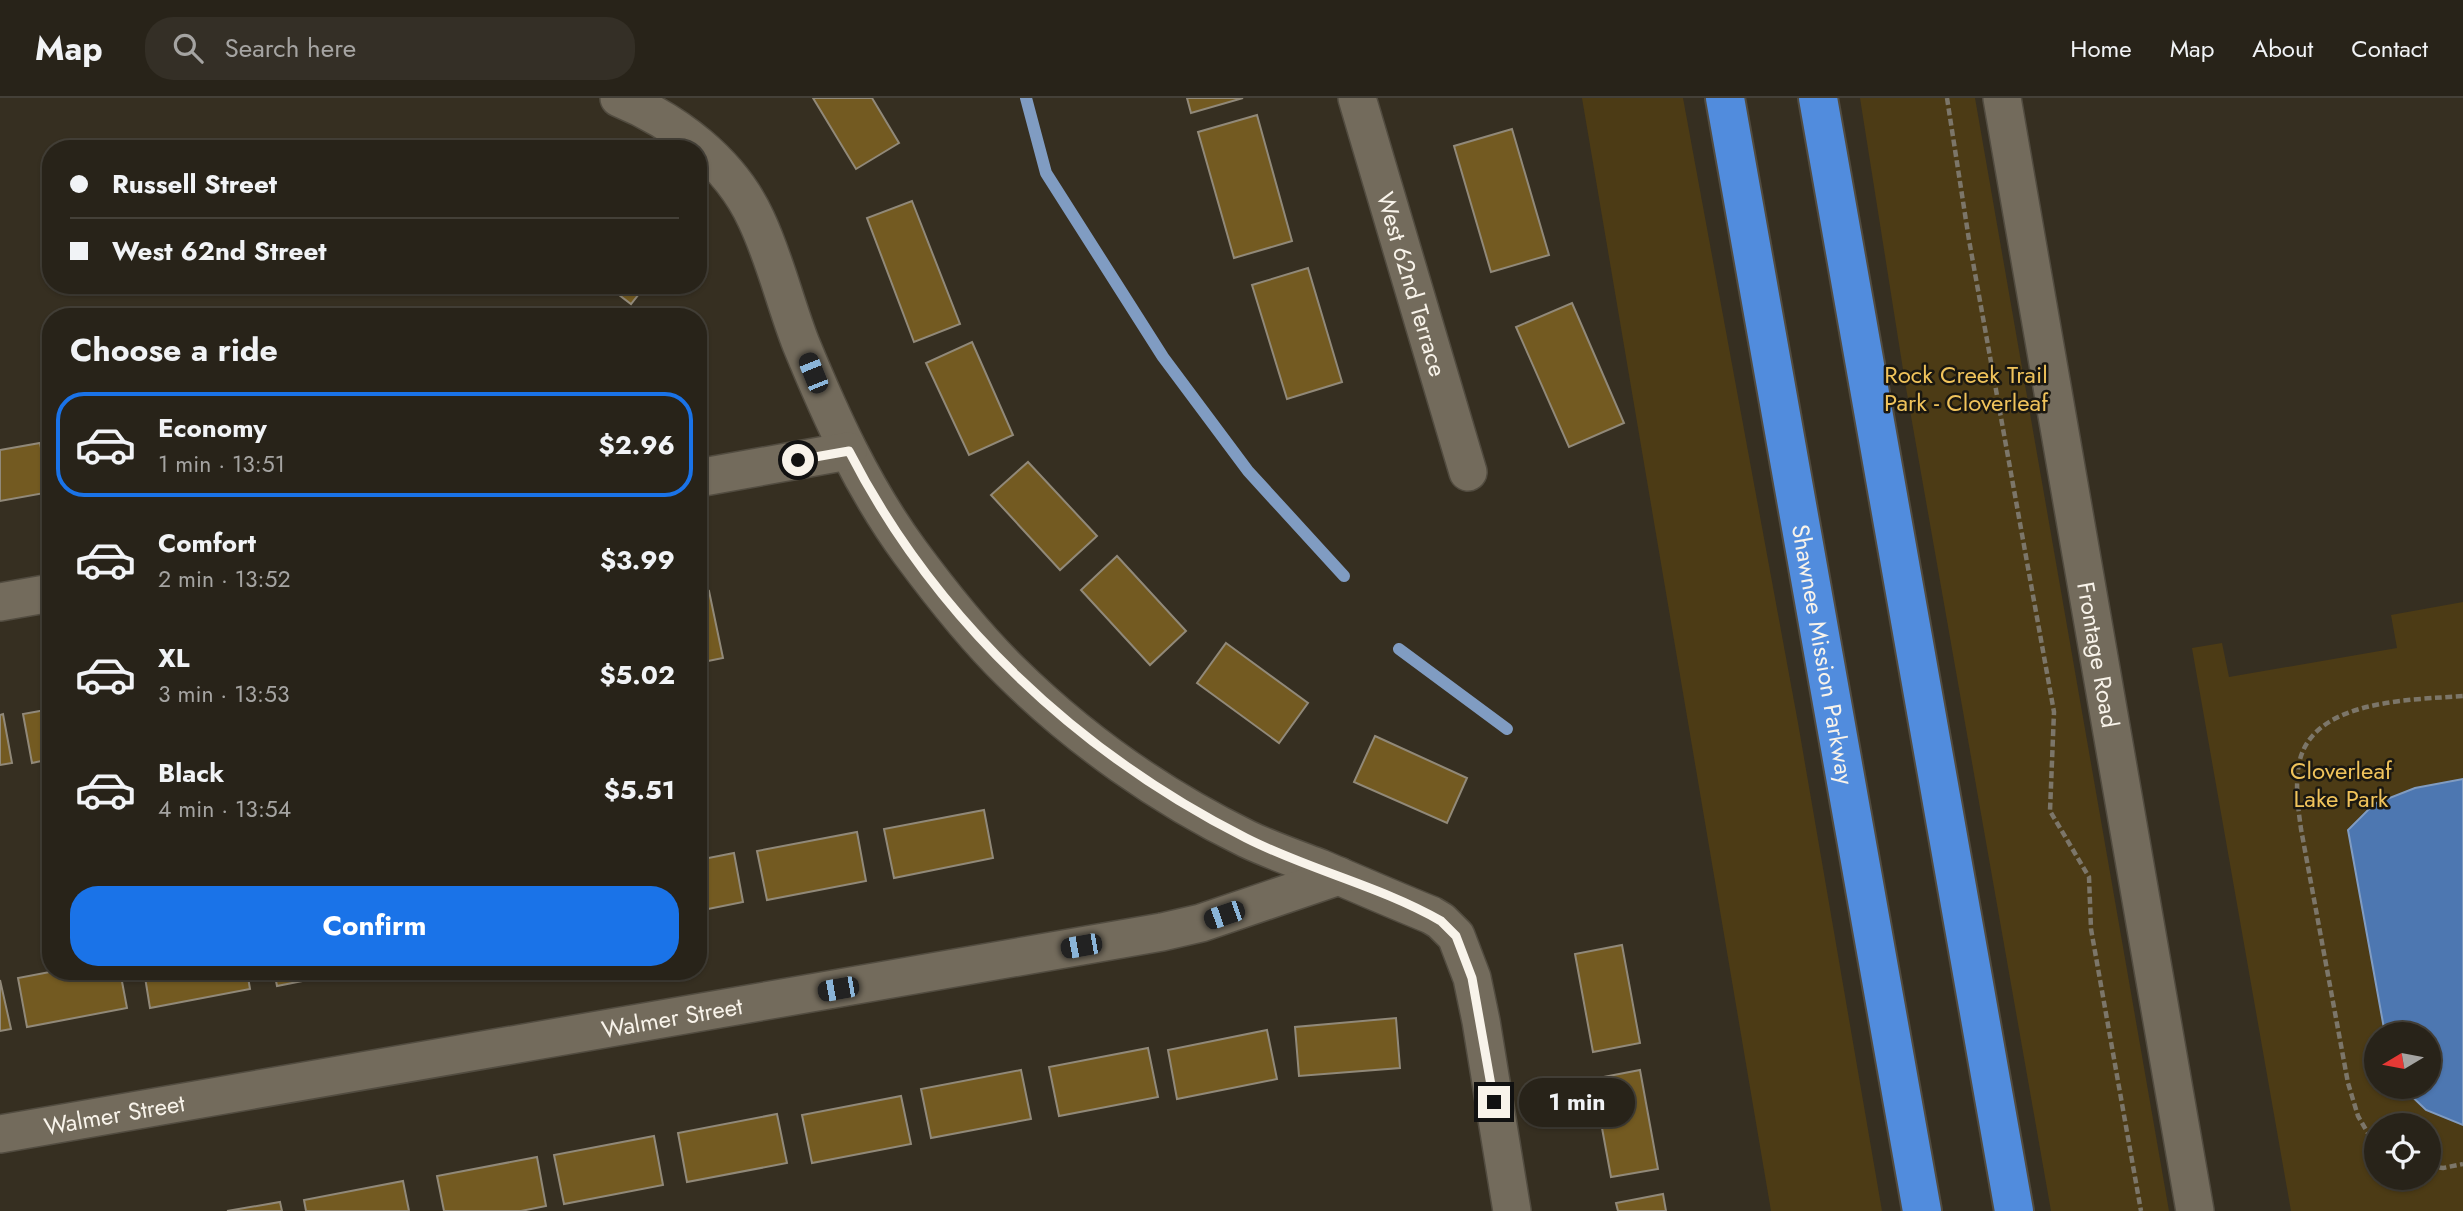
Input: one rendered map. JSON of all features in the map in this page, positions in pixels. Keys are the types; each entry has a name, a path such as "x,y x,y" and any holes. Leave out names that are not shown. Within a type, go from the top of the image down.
{"highway":[{"name":"Shawnee Mission Parkway","path":"1725,98 1922,1211"},
{"path":"1818,98 2014,1211"}],"street":[{"path":"619,98 660,118 692,140"},
{"name":"West 62nd Terrace","path":"1357,98 1468,472"},
{"name":"Frontage Road","path":"2002,98 2194,1211"},
{"path":"707,155 725,173 752,210 816,382 849,451 887,518 968,626 1010,671 1051,709 1095,744 1158,788 1248,839 1431,915 1456,936 1472,978 1481,1021 1512,1211"},
{"path":"707,476 849,451"},
{"path":"0,601 42,594"},
{"name":"Walmer Street","path":"0,1133 1162,932 1201,923 1339,876"}],"path":[{"path":"1947,98 1971,254 2054,712 2050,811 2089,877 2091,929 2141,1211"},
{"path":"2364,1126 2348,1083 2301,829 2296,793 2299,761 2313,733 2342,715 2374,705 2463,696"},
{"path":"2441,1168 2463,1164"}],"green space":[{"path":"1582,98 1683,98 1798,723 1882,1211 1771,1211"},
{"name":"Rock Creek Trail Park - Cloverleaf","path":"1860,98 1975,98 2169,1211 2051,1211 1905,382"},
{"name":"Cloverleaf Lake Park","path":"2463,602 2463,1211 2291,1211 2192,648 2222,643 2229,677 2397,648 2391,615"}],"water":[{"path":"2463,779 2463,1125 2441,1116 2441,1113 2426,1110 2415,1099 2441,1099 2441,1022 2383,1022 2348,830 2374,804 2415,788"}],"building":[{"path":"813,98 872,98 899,143 856,169"},
{"path":"1187,98 1243,98 1191,113"},
{"path":"1257,115 1292,241 1234,258 1198,132"},
{"path":"1512,129 1549,255 1491,272 1454,146"},
{"path":"912,201 960,324 914,342 867,218"},
{"path":"1308,268 1342,382 1287,399 1252,285"},
{"path":"618,294 639,294 631,304"},
{"path":"1572,303 1624,423 1569,447 1516,327"},
{"path":"972,342 1013,435 969,455 926,363"},
{"path":"40,443 42,493 0,501 0,450"},
{"path":"1028,462 1097,536 1060,570 991,495"},
{"path":"1117,556 1186,631 1150,665 1081,590"},
{"path":"707,591 723,658 707,661"},
{"path":"1226,643 1308,703 1279,743 1197,683"},
{"path":"42,711 42,761 32,763 23,714"},
{"path":"3,714 12,763 0,765 0,715"},
{"path":"1375,736 1467,778 1447,823 1354,782"},
{"path":"984,810 993,858 894,878 884,829"},
{"path":"857,832 866,881 767,900 757,851"},
{"path":"734,853 743,902 707,909 707,858"},
{"path":"1622,945 1640,1043 1593,1052 1575,954"},
{"path":"42,973 42,980 122,980 127,1008 27,1027 18,978"},
{"path":"0,980 11,1029 0,1031"},
{"path":"145,980 248,980 250,989 150,1008"},
{"path":"276,980 307,980 277,986"},
{"path":"1396,1018 1400,1068 1299,1076 1295,1027"},
{"path":"1267,1030 1277,1079 1177,1099 1168,1050"},
{"path":"1148,1048 1158,1097 1059,1116 1049,1067"},
{"path":"1021,1070 1031,1119 931,1138 921,1089"},
{"path":"1640,1070 1658,1169 1611,1177 1593,1079"},
{"path":"901,1096 911,1144 812,1163 802,1115"},
{"path":"777,1114 787,1163 687,1182 678,1133"},
{"path":"654,1136 663,1185 564,1204 554,1155"},
{"path":"537,1157 546,1206 521,1211 444,1211 437,1176"},
{"path":"403,1181 409,1211 306,1211 304,1200"},
{"path":"1663,1194 1666,1211 1618,1211 1616,1203"},
{"path":"280,1202 282,1211 227,1211"}],"waterway":[{"path":"1026,98 1046,173 1163,357 1248,471 1344,576"},
{"path":"1399,649 1507,729"}],"route":[{"path":"798,460 849,451 865,484 910,552 968,626 1010,671 1051,709 1095,744 1158,788 1248,839 1441,921 1456,936 1472,978 1494,1102"}]}
